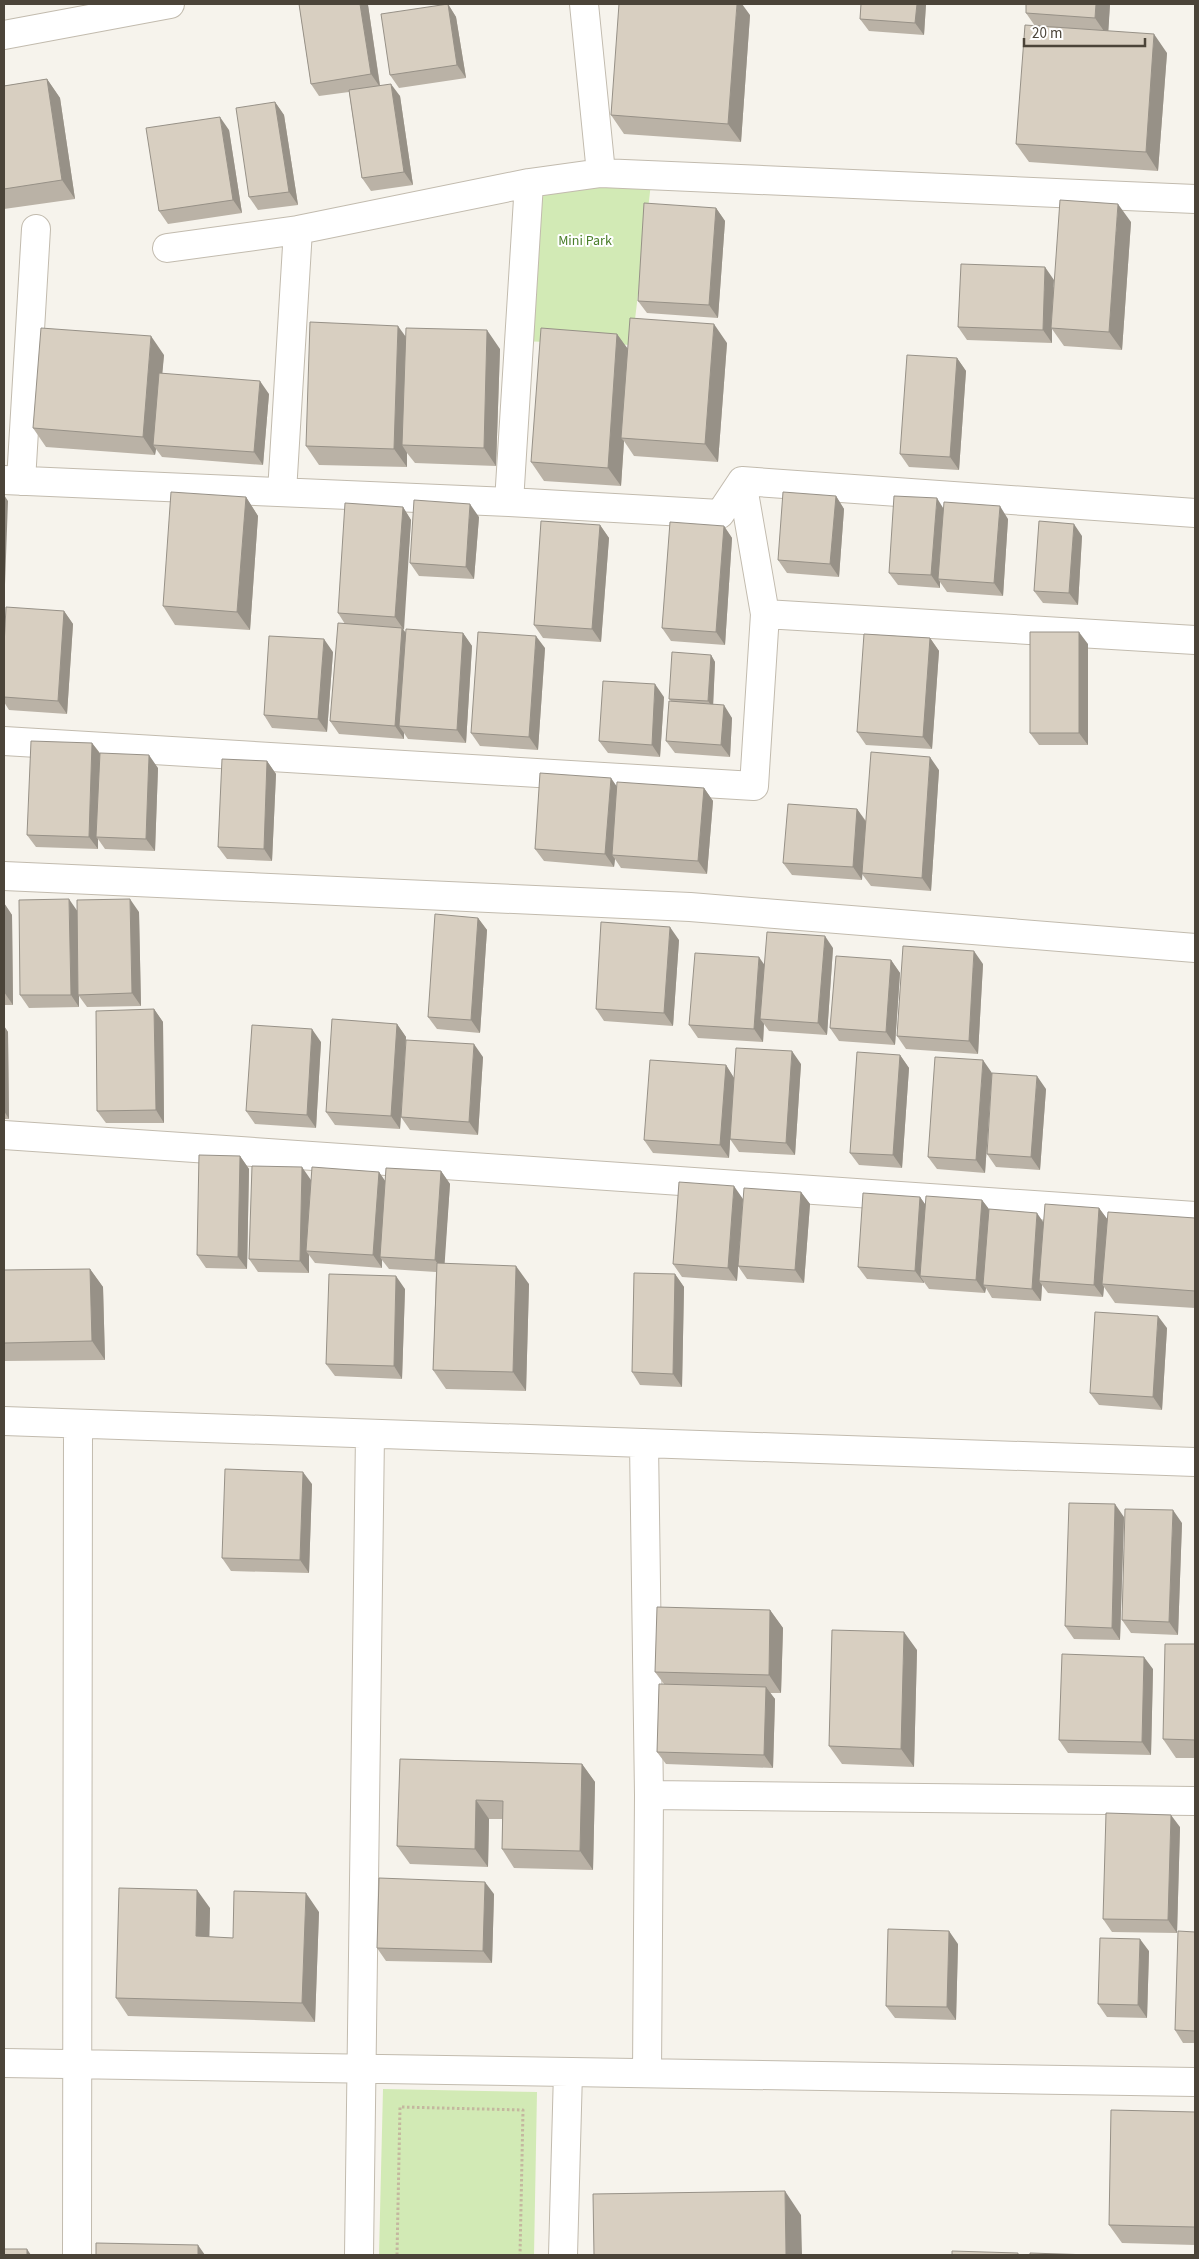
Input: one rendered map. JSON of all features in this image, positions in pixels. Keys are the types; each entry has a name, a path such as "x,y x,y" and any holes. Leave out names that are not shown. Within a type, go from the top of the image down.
{"street":[{"path":"4,35 170,4"},
{"path":"584,4 601,173"},
{"path":"167,248 298,230 529,183 601,173 1195,198"},
{"path":"509,502 529,183"},
{"path":"36,229 12,480 509,502 720,514 742,481"},
{"path":"282,492 298,230"},
{"path":"742,481 1195,513"},
{"path":"4,740 754,786 765,614 742,481"},
{"path":"765,614 1195,640"},
{"path":"4,876 690,907 1195,948"},
{"path":"4,1135 1195,1216"},
{"path":"4,1422 1195,1462"},
{"path":"78,1424 78,2255"},
{"path":"359,2255 370,1434"},
{"path":"644,1444 649,1795 647,2073"},
{"path":"649,1795 1195,1801"},
{"path":"4,2063 1195,2082"},
{"path":"563,2255 568,2072"}],"path":[{"path":"397,2255 400,2107 523,2110 520,2255"}],"green space":[{"name":"Mini Park","path":"652,175 632,345 519,341 529,183"},
{"path":"383,2089 537,2092 534,2255 379,2255"}],"building":[{"path":"299,4 360,4 371,74 311,84"},
{"path":"448,4 457,65 390,75 381,14"},
{"path":"619,4 737,4 728,124 611,115"},
{"path":"861,4 917,4 915,23 860,19"},
{"path":"1026,4 1096,4 1095,18 1026,13"},
{"path":"1025,25 1154,34 1146,152 1016,144"},
{"path":"47,79 62,180 4,189 4,86"},
{"path":"391,84 404,172 362,178 349,90"},
{"path":"275,102 289,192 249,197 236,108"},
{"path":"220,117 233,200 159,211 146,128"},
{"path":"1060,200 1118,204 1109,332 1051,328"},
{"path":"644,203 716,208 709,305 638,301"},
{"path":"961,264 1045,267 1043,330 958,327"},
{"path":"630,318 714,324 705,444 621,438"},
{"path":"310,322 398,326 394,449 306,446"},
{"path":"41,328 151,336 143,437 33,428"},
{"path":"406,328 487,330 484,448 402,445"},
{"path":"541,328 617,334 608,468 531,462"},
{"path":"907,355 957,358 950,457 900,454"},
{"path":"159,373 260,381 254,452 153,445"},
{"path":"171,492 246,497 237,612 163,606"},
{"path":"783,492 836,496 830,564 778,560"},
{"path":"894,496 937,498 931,575 889,573"},
{"path":"414,500 470,504 466,567 410,563"},
{"path":"944,502 1000,506 994,583 938,579"},
{"path":"345,503 403,507 395,617 338,613"},
{"path":"541,521 600,525 592,629 534,625"},
{"path":"1039,521 1074,524 1069,593 1034,591"},
{"path":"670,522 724,526 716,632 662,628"},
{"path":"6,607 64,611 58,701 4,697"},
{"path":"338,623 402,628 395,726 330,721"},
{"path":"406,629 463,633 457,730 399,726"},
{"path":"478,632 536,636 529,737 471,733"},
{"path":"1030,632 1079,632 1079,733 1030,733"},
{"path":"864,634 930,638 923,737 857,732"},
{"path":"269,636 324,639 318,719 264,715"},
{"path":"672,652 711,655 708,701 669,699"},
{"path":"603,681 655,684 652,745 599,741"},
{"path":"669,701 724,705 721,745 666,741"},
{"path":"31,741 92,743 89,837 27,835"},
{"path":"871,752 930,757 922,878 862,873"},
{"path":"100,753 149,755 146,839 96,837"},
{"path":"222,759 267,761 264,849 218,847"},
{"path":"540,773 611,778 605,854 535,849"},
{"path":"617,782 704,788 698,861 612,855"},
{"path":"788,804 857,809 853,867 783,863"},
{"path":"69,899 71,995 20,995 19,900"},
{"path":"130,899 132,993 78,995 77,900"},
{"path":"435,914 478,918 471,1020 428,1017"},
{"path":"601,922 670,927 664,1013 596,1009"},
{"path":"767,932 825,936 818,1023 760,1019"},
{"path":"903,946 974,951 969,1041 897,1036"},
{"path":"695,953 759,957 754,1029 689,1025"},
{"path":"836,956 891,960 886,1032 830,1028"},
{"path":"154,1009 156,1110 97,1111 96,1011"},
{"path":"332,1019 397,1024 391,1116 326,1112"},
{"path":"252,1025 312,1029 307,1115 246,1111"},
{"path":"406,1040 474,1044 469,1122 401,1117"},
{"path":"736,1048 792,1051 786,1143 730,1139"},
{"path":"857,1052 900,1055 893,1155 850,1153"},
{"path":"935,1057 983,1060 976,1160 928,1157"},
{"path":"650,1060 726,1065 720,1145 644,1140"},
{"path":"992,1073 1037,1076 1031,1157 987,1154"},
{"path":"199,1155 240,1156 238,1257 197,1255"},
{"path":"252,1166 302,1167 300,1261 249,1259"},
{"path":"312,1167 379,1172 373,1255 306,1251"},
{"path":"386,1168 441,1171 435,1260 380,1257"},
{"path":"679,1182 734,1186 728,1268 673,1264"},
{"path":"744,1188 801,1192 795,1270 738,1266"},
{"path":"863,1193 920,1197 915,1271 858,1267"},
{"path":"926,1196 982,1200 976,1280 920,1276"},
{"path":"1045,1204 1099,1208 1094,1285 1039,1281"},
{"path":"989,1209 1037,1213 1032,1289 983,1285"},
{"path":"1108,1212 1195,1218 1195,1291 1102,1284"},
{"path":"437,1263 516,1266 513,1372 433,1370"},
{"path":"90,1269 92,1341 4,1343 4,1270"},
{"path":"634,1273 675,1274 673,1374 632,1372"},
{"path":"329,1274 396,1276 394,1366 326,1364"},
{"path":"1095,1312 1158,1316 1153,1397 1090,1393"},
{"path":"225,1469 303,1472 300,1560 222,1558"},
{"path":"1069,1503 1115,1504 1112,1628 1065,1626"},
{"path":"1125,1509 1173,1510 1169,1622 1122,1620"},
{"path":"657,1607 770,1610 769,1675 655,1672"},
{"path":"832,1630 904,1632 901,1749 829,1746"},
{"path":"1165,1644 1195,1644 1195,1740 1163,1739"},
{"path":"1062,1654 1144,1657 1142,1742 1059,1740"},
{"path":"659,1684 766,1687 764,1755 657,1752"},
{"path":"400,1759 582,1764 580,1851 502,1849 503,1801 476,1800 475,1849 397,1846"},
{"path":"1106,1813 1171,1815 1168,1920 1103,1919"},
{"path":"379,1878 485,1882 483,1951 377,1948"},
{"path":"119,1888 197,1890 196,1936 233,1938 234,1891 306,1893 302,2003 116,1998"},
{"path":"888,1929 949,1931 947,2007 886,2006"},
{"path":"1178,1931 1195,1932 1195,2031 1175,2030"},
{"path":"1100,1938 1140,1939 1138,2005 1098,2004"},
{"path":"1111,2110 1195,2112 1195,2227 1109,2225"},
{"path":"785,2191 786,2255 594,2255 593,2194"},
{"path":"96,2243 198,2245 198,2255 96,2255"},
{"path":"4,2249 27,2249 27,2255 4,2255"},
{"path":"952,2251 1018,2253 1018,2255 952,2255"},
{"path":"1030,2253 1091,2255 1030,2255"}]}
